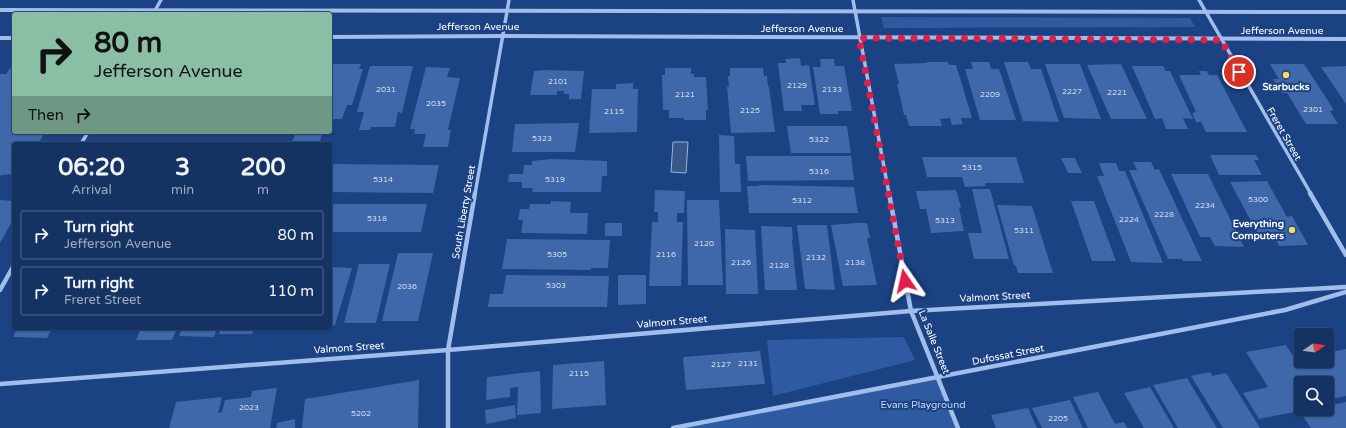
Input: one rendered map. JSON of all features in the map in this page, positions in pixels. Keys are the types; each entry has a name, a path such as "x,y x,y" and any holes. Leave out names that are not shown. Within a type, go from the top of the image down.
{"street":[{"path":"154,12 161,0"},
{"name":"South Liberty Street","path":"448,428 448,350 509,0"},
{"name":"La Salle Street","path":"853,0 911,311 958,428"},
{"name":"Freret Street","path":"1199,0 1346,255"},
{"name":"Jefferson Avenue","path":"0,10 154,12 1346,12"},
{"name":"Jefferson Avenue","path":"332,37 503,36 1221,40 1346,39"},
{"path":"0,38 12,38"},
{"path":"0,290 12,268"},
{"name":"Valmont Street","path":"0,384 448,350 911,311 1346,287"},
{"name":"Dufossat Street","path":"672,428 939,378 1285,310 1346,292"}],"green space":[{"path":"881,17 1190,18 1195,27 884,28"},
{"path":"904,337 915,360 773,396 767,340"},
{"name":"Evans Playground","path":"939,378 958,428 673,428"}],"shaded area":[{"path":"673,142 688,142 686,173 671,172"}],"building":[{"path":"800,58 801,66 809,65 815,105 801,105 802,111 784,111 778,63 786,63 785,59"},
{"path":"820,59 834,59 835,66 844,66 852,111 838,111 838,114 820,114 813,67 821,67"},
{"path":"948,62 949,65 956,65 972,118 961,118 963,124 952,125 950,118 940,119 942,126 909,126 906,115 904,115 894,64"},
{"path":"971,62 989,62 991,69 999,69 1016,120 980,120 965,69 973,69"},
{"path":"1004,62 1028,62 1031,69 1041,69 1059,122 1023,121"},
{"path":"332,64 361,64 359,69 363,69 352,105 347,105 342,119 332,119"},
{"path":"1045,64 1080,64 1101,119 1064,118"},
{"path":"1121,64 1147,119 1111,119 1087,65"},
{"path":"1270,64 1304,64 1334,110 1330,111 1338,124 1306,124 1287,93 1282,93 1273,79 1279,79"},
{"path":"370,66 413,66 402,113 398,112 395,127 371,127 370,130 359,130 364,112 357,112"},
{"path":"1132,66 1163,66 1166,71 1170,71 1193,119 1183,118 1188,129 1166,129 1162,118 1155,119"},
{"path":"1346,66 1346,104 1321,67"},
{"path":"426,67 450,68 447,77 460,78 448,130 451,130 448,147 423,147 426,134 414,134 415,129 410,129"},
{"path":"10,68 12,68 12,134 44,134 39,142 12,142 12,174 1,175 0,177 0,74 6,74"},
{"path":"665,68 691,68 691,74 694,74 694,77 706,77 708,110 706,110 706,120 669,118 669,110 663,110 662,75 665,75"},
{"path":"730,68 763,68 764,76 767,76 775,132 731,133 727,87 729,87 728,76 730,76"},
{"path":"534,71 584,71 581,99 569,99 569,94 564,94 564,91 557,91 557,95 530,95"},
{"path":"1199,71 1207,71 1209,75 1217,75 1247,132 1206,132 1201,122 1196,122 1192,113 1196,112 1179,75 1201,75"},
{"path":"633,83 633,89 638,89 637,132 589,133 592,89 616,89 616,84"},
{"path":"579,123 575,152 512,152 515,124"},
{"path":"787,126 847,126 851,153 791,153"},
{"path":"296,134 322,134 320,142 292,142"},
{"path":"719,135 734,136 735,164 740,164 741,192 720,192"},
{"path":"1210,155 1256,155 1259,160 1254,160 1262,175 1219,175"},
{"path":"746,156 851,156 854,180 748,181"},
{"path":"922,157 1016,157 1024,183 985,183 986,186 965,187 962,177 927,177"},
{"path":"1061,158 1075,158 1082,173 1068,173"},
{"path":"552,159 607,161 607,176 602,176 601,192 532,192 533,188 522,188 522,182 508,182 509,174 523,174 524,165 532,165 532,161"},
{"path":"1133,162 1151,162 1155,170 1159,169 1202,261 1168,259 1129,170 1137,170"},
{"path":"1099,163 1116,163 1119,171 1125,171 1163,263 1131,262 1097,176 1104,176"},
{"path":"332,164 439,165 433,193 332,192"},
{"path":"1171,174 1208,174 1244,247 1215,246 1210,237 1200,237"},
{"path":"1267,181 1287,217 1292,216 1308,245 1279,246 1274,236 1259,236 1230,182"},
{"path":"747,186 854,187 858,213 749,213"},
{"path":"972,189 990,189 1009,259 974,259 968,233 982,233"},
{"path":"655,190 685,191 684,213 677,213 677,222 683,222 681,286 649,286 652,222 658,222 658,212 654,212"},
{"path":"956,190 961,207 959,208 964,231 931,233 926,209 920,209 916,191"},
{"path":"0,200 12,201 12,222 0,243"},
{"path":"687,200 719,200 723,285 688,285"},
{"path":"551,201 571,202 570,213 588,213 587,234 521,233 523,220 518,220 520,209 529,209 530,204 551,204"},
{"path":"1071,201 1094,201 1116,261 1092,261"},
{"path":"332,204 427,204 421,232 332,232"},
{"path":"997,205 1032,206 1053,273 1018,273 1016,266 1014,265"},
{"path":"605,223 622,223 622,236 605,236"},
{"path":"867,223 870,238 867,238 877,285 843,286 831,225"},
{"path":"797,225 827,225 835,290 805,289"},
{"path":"761,226 792,227 797,290 765,290"},
{"path":"725,229 755,230 758,294 726,294"},
{"path":"507,239 610,240 608,268 591,268 591,270 502,269"},
{"path":"398,253 433,253 418,321 382,321"},
{"path":"359,264 390,264 376,323 344,323"},
{"path":"332,267 352,268 335,325 332,325"},
{"path":"506,275 609,276 607,307 488,307 490,294 503,294"},
{"path":"618,275 646,275 646,304 618,305"},
{"path":"16,330 51,330 47,338 13,337"},
{"path":"140,330 176,330 172,340 136,340"},
{"path":"181,330 216,330 214,337 179,336"},
{"path":"220,330 253,330 252,334 219,334"},
{"path":"1286,345 1294,357 1294,368 1334,368 1334,352 1346,349 1346,396 1334,399 1334,376 1294,376 1294,412 1259,419 1243,393 1268,387 1246,352"},
{"path":"760,351 765,384 686,390 683,357"},
{"path":"604,361 606,405 552,409 553,365"},
{"path":"540,371 541,413 517,415 518,387 510,388 510,397 486,400 487,377"},
{"path":"1210,372 1212,376 1226,373 1260,428 1223,428 1191,376"},
{"path":"1187,378 1217,428 1178,428 1153,385"},
{"path":"419,380 418,428 302,428 305,399"},
{"path":"1150,387 1174,428 1144,428 1124,393"},
{"path":"277,388 270,428 169,428 176,402 222,397 218,413 222,412 225,400 251,397 252,391"},
{"path":"1098,392 1115,424 1124,422 1127,428 1088,428 1073,397"},
{"path":"1070,400 1083,428 1042,428 1032,408"},
{"path":"1346,402 1346,428 1311,428 1303,416 1334,416 1334,405"},
{"path":"515,405 516,418 486,424 485,410"},
{"path":"1028,408 1037,428 996,428 991,415"},
{"path":"295,419 295,428 276,428 277,423"}],"place":[{"name":"Starbucks","path":"1286,75"},
{"name":"Everything Computers","path":"1292,230"}],"route":[{"path":"905,281 859,38 1221,40 1239,72"}]}
